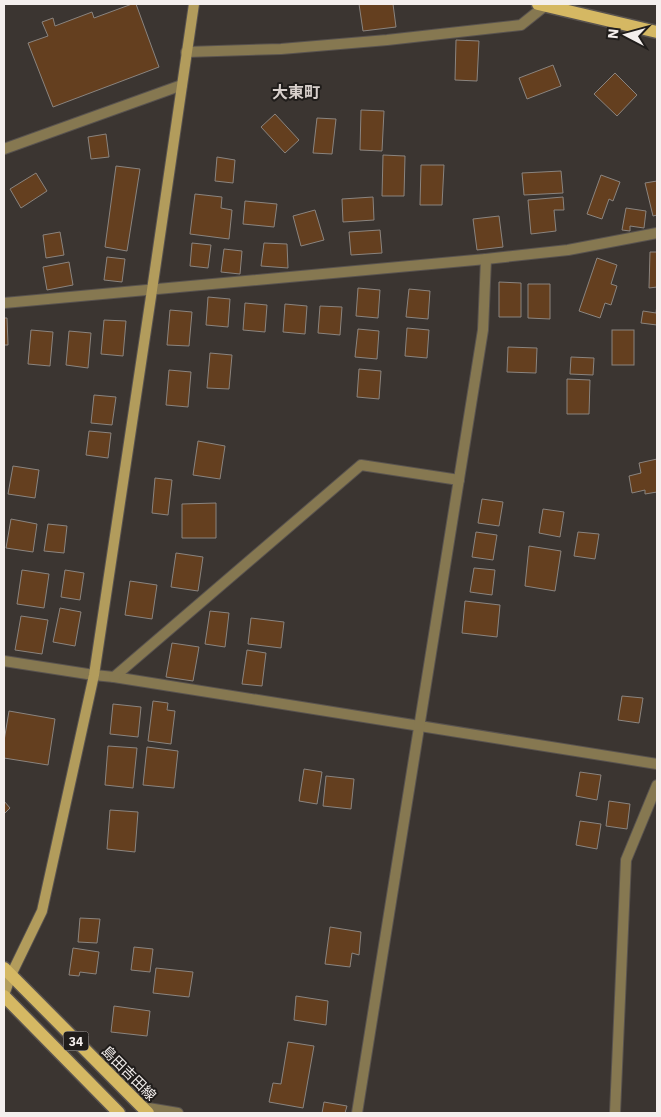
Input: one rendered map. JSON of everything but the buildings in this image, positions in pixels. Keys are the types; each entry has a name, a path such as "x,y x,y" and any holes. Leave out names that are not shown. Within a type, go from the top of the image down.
{"main road":[{"path":"543,4 657,32"},
{"name":"島田吉田線","path":"7,971 145,1110"},
{"name":"34","path":"4,995 119,1113"}],"street":[{"path":"4,995 7,971 42,911 94,675 194,4"},
{"path":"186,52 281,49 387,40 521,25 543,4"},
{"path":"4,149 182,85"},
{"path":"4,303 486,259 568,250 657,233"},
{"path":"357,1113 483,330 486,259"},
{"path":"114,677 361,465 459,480"},
{"path":"4,661 657,764"},
{"path":"615,1113 626,860 657,785"},
{"path":"145,1110 178,1113"}],"district":[{"name":"大東町","path":"296,92"}]}
